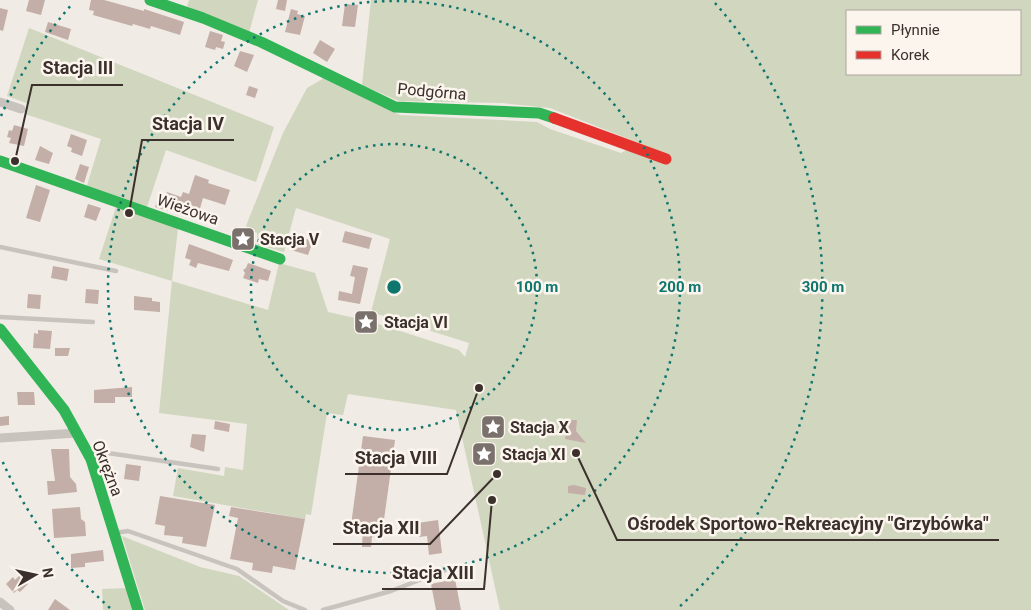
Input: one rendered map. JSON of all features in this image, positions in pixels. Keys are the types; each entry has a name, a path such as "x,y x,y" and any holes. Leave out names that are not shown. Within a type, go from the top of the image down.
{"street":[{"name":"Podgórna","path":"150,0 203,18 261,42 395,107 539,113 666,159"},
{"path":"0,102 21,109"},
{"name":"Wieżowa","path":"0,161 280,258"},
{"name":"Okrężna","path":"0,329 64,410 91,458 138,610"},
{"path":"0,438 76,433"},
{"path":"0,602 10,610"}],"lane":[{"path":"0,246 116,271"},
{"path":"0,317 92,322"},
{"path":"86,450 218,469"},
{"path":"113,534 128,531 237,569 283,600 305,610"},
{"path":"323,610 391,591 448,569"}],"green space":[{"path":"189,0 258,0 249,33 199,14 187,6"},
{"path":"371,0 1031,0 1031,610 500,610 456,410 348,394 343,415 327,413 311,515 306,514 305,519 173,496 178,468 224,476 225,467 243,470 247,424 159,413 172,281 268,310 279,263 315,273 328,312 369,321 459,350 465,357 469,343 371,312 390,239 296,208 284,252 258,245 257,233 246,226 283,133 307,88 324,78 400,115 537,122 550,129 621,153 639,143 550,108 502,103 399,101 362,85"},
{"path":"29,28 274,127 256,182 166,150 146,210 86,189 101,139 25,114 29,104 7,96"},
{"path":"116,207 178,228 172,281 99,259"},
{"path":"122,536 200,567 239,576 289,610 145,610"},
{"path":"129,588 136,610 103,610 102,589"}],"building":[{"path":"29,0 45,0 41,15 26,11"},
{"path":"91,0 104,0 144,11 144,9 184,22 180,35 151,26 150,29 133,24 132,26 93,15 94,11 89,10"},
{"path":"278,0 287,0 285,11 276,9"},
{"path":"345,4 358,5 355,27 342,26"},
{"path":"0,8 8,10 3,31 0,30"},
{"path":"291,9 298,11 297,14 305,16 300,35 285,32"},
{"path":"48,22 71,29 68,40 45,32"},
{"path":"210,31 223,35 221,41 225,42 223,49 216,47 215,50 205,47"},
{"path":"320,40 335,49 327,62 313,53"},
{"path":"240,51 254,55 247,72 234,66"},
{"path":"249,86 258,89 255,98 246,95"},
{"path":"14,125 28,129 24,146 9,143 11,138 7,137 9,130 12,131"},
{"path":"71,134 87,140 82,156 71,152 72,148 67,146"},
{"path":"40,146 53,153 49,164 35,160"},
{"path":"80,164 89,167 84,183 75,179"},
{"path":"195,175 209,180 208,183 230,190 225,205 203,198 199,212 188,209 187,212 171,206 169,211 155,207 160,194 165,196 167,192 181,197 183,192 189,194"},
{"path":"36,185 50,190 40,222 26,218"},
{"path":"88,204 101,208 96,221 84,217"},
{"path":"345,231 372,238 369,249 342,242"},
{"path":"295,235 313,241 308,255 291,250"},
{"path":"189,244 233,260 229,271 198,263 196,268 189,265 191,260 185,258"},
{"path":"248,263 271,271 268,281 259,279 258,283 243,278 245,273 243,270"},
{"path":"353,265 368,268 360,304 338,300 339,291 352,294 355,277 350,276"},
{"path":"53,266 69,269 67,281 51,278"},
{"path":"86,289 99,290 98,304 85,303"},
{"path":"28,294 41,295 40,309 27,308"},
{"path":"134,296 152,298 152,301 160,302 160,312 134,310"},
{"path":"38,330 52,331 50,349 33,348 34,333 38,334"},
{"path":"55,348 70,348 68,356 55,356"},
{"path":"132,387 132,397 115,397 115,403 94,403 94,390"},
{"path":"17,392 34,392 35,405 18,405"},
{"path":"9,416 9,425 0,426 0,417"},
{"path":"568,420 577,420 576,431 586,443 565,439"},
{"path":"215,421 230,424 229,432 214,429"},
{"path":"192,434 206,435 204,452 190,447"},
{"path":"363,436 395,440 382,534 372,537 371,547 362,547 363,526 351,525"},
{"path":"51,449 69,449 70,477 76,484 77,492 48,495 47,481 55,481"},
{"path":"126,464 141,466 139,481 124,479"},
{"path":"574,485 586,488 585,495 568,493 568,486"},
{"path":"160,496 215,505 206,547 182,543 183,537 164,535 165,526 155,524"},
{"path":"80,507 81,519 85,522 86,536 54,538 52,509"},
{"path":"231,507 305,519 295,570 273,566 272,573 252,570 253,563 230,559 238,518 229,516"},
{"path":"438,520 442,553 429,555 427,536 419,537 417,523"},
{"path":"103,550 104,561 85,563 85,567 71,568 71,554"},
{"path":"19,576 28,584 20,592 17,590 14,593 6,584 13,577 15,580"},
{"path":"455,579 461,610 436,610 431,584"},
{"path":"55,599 70,610 48,610"}],"traffic: fast":[{"path":"150,0 203,18 261,42 395,107 539,113 554,118"},
{"path":"0,161 280,259"},
{"path":"0,329 64,410 91,459 138,610"}],"traffic: jam":[{"path":"554,118 666,159"}],"place":[{"name":"Stacja III","path":"15,161"},
{"name":"Stacja IV","path":"129,213"},
{"name":"Stacja V","path":"243,239"},
{"name":"Stacja VI","path":"366,322"},
{"name":"Stacja VIII","path":"479,388"},
{"name":"Stacja X","path":"493,427"},
{"name":"Ośrodek Sportowo-Rekreacyjny \"Grzybówka\"","path":"576,453"},
{"name":"Stacja XI","path":"484,454"},
{"name":"Stacja XII","path":"497,474"},
{"name":"Stacja XIII","path":"492,500"}]}
